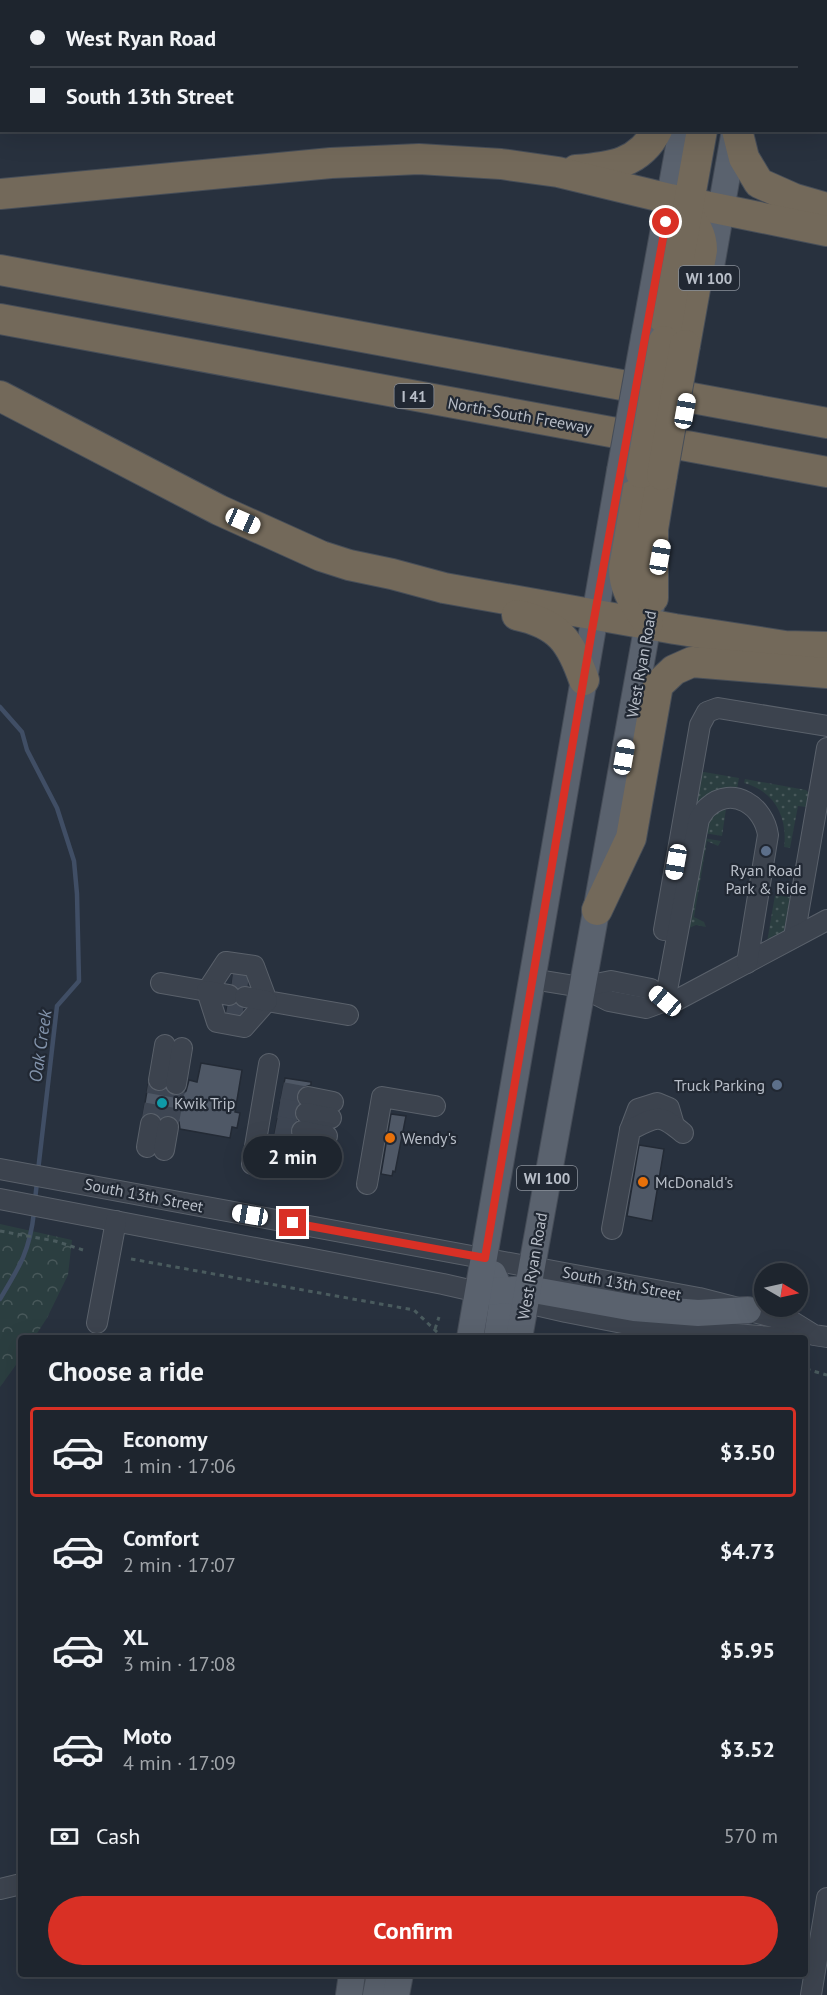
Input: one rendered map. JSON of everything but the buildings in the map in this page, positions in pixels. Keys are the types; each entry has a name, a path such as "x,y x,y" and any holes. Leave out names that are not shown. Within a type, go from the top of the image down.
{"highway":[{"path":"558,172 608,167 637,156 650,144 656,132"},
{"path":"650,610 652,529 649,474 672,342 702,250 702,240 682,206 701,132"},
{"path":"737,132 744,158 759,183 795,199 827,208"},
{"path":"0,194 331,163 419,159 501,164 558,172 682,206 721,210 827,231"},
{"path":"0,270 827,423"},
{"name":"North-South Freeway","path":"0,319 827,472"},
{"path":"0,396 219,510 321,556 349,565 444,588 595,614 650,610 785,646 827,647"},
{"path":"349,565 388,586 442,600 532,618 548,624 565,639 576,656 584,680"},
{"path":"597,910 631,838 658,685 674,670 692,662 827,673"}],"main road":[{"name":"West Ryan Road","path":"511,1290 485,1258 595,614 649,474 672,342 682,206 682,132"},
{"name":"West Ryan Road","path":"672,342 721,210 736,132"},
{"name":"West Ryan Road","path":"518,1335 511,1290 597,910 650,610"},
{"name":"West Ryan Road","path":"474,1335 511,1290"},
{"path":"498,1335 511,1290 645,1309 698,1313 748,1310"},
{"path":"349,1995 352,1977"},
{"path":"376,1995 379,1977"},
{"path":"396,1995 399,1977"}],"street":[{"path":"677,932 664,930 700,725 707,712 718,708 827,726"},
{"path":"794,937 827,748"},
{"path":"665,1001 699,819 707,807 729,798 747,801 760,813 767,824 768,835 747,963"},
{"path":"532,979 581,987 609,1001 646,1008 665,1001 675,1002 827,920"},
{"path":"207,991 226,962 254,966 267,1001"},
{"path":"160,983 348,1015"},
{"path":"207,991 217,1022 226,1024 244,1027 267,1001"},
{"path":"167,1082 173,1046"},
{"path":"252,1164 269,1116 270,1064"},
{"path":"367,1184 382,1097 435,1106"},
{"path":"612,1229 630,1130 651,1119 667,1120 679,1129"},
{"path":"329,1127 304,1122 329,1127"},
{"path":"156,1148 160,1125"},
{"name":"South 13th Street","path":"0,1169 485,1258 511,1290"},
{"name":"South 13th Street","path":"0,1199 511,1290 643,1326 750,1335"},
{"path":"97,1323 116,1221"},
{"path":"748,1310 793,1322 821,1336"},
{"path":"0,1889 18,1885"},
{"path":"811,1995 827,1898"}],"path":[{"path":"0,1231 55,1241 83,1250"},
{"path":"131,1259 414,1310 440,1335"},
{"path":"435,1329 439,1317"},
{"path":"808,1370 827,1375"}],"green space":[{"path":"701,773 739,778 737,789 719,790 699,802 696,801"},
{"path":"745,779 806,790 809,793 806,807 798,806 790,848 784,847 784,825 777,807 763,792 744,783"},
{"path":"724,807 726,809 722,836 704,833 712,815"},
{"path":"703,838 721,841 718,846 707,841 694,917 704,922 706,927 696,925 687,929"},
{"path":"775,895 790,897 784,931 767,942"},
{"path":"0,1224 72,1240 68,1275 47,1318 36,1335 18,1335 18,1362 0,1387"}],"waterway":[{"name":"Oak Creek","path":"0,707 22,732 27,750 57,808 74,861 77,894 79,981 57,1006 38,1171"},
{"name":"Oak Creek","path":"35,1200 37,1182"},
{"name":"Oak Creek","path":"0,1299 23,1257 30,1237 34,1212"}],"tunnel":[{"path":"232,981 248,983"},
{"path":"227,1008 243,1011"},
{"path":"151,1124 159,1080"},
{"path":"168,1127 176,1084"},
{"path":"282,1092 308,1097"},
{"path":"279,1108 306,1113"},
{"path":"276,1126 302,1131"},
{"path":"273,1143 299,1149"}],"place":[{"name":"Ryan Road Park & Ride","path":"766,851"},
{"name":"Truck Parking","path":"777,1085"},
{"name":"Kwik Trip","path":"162,1103"},
{"name":"Wendy's","path":"390,1138"},
{"name":"McDonald's","path":"643,1182"}],"route":[{"path":"293,1223 485,1258 592,630 666,222"}]}
